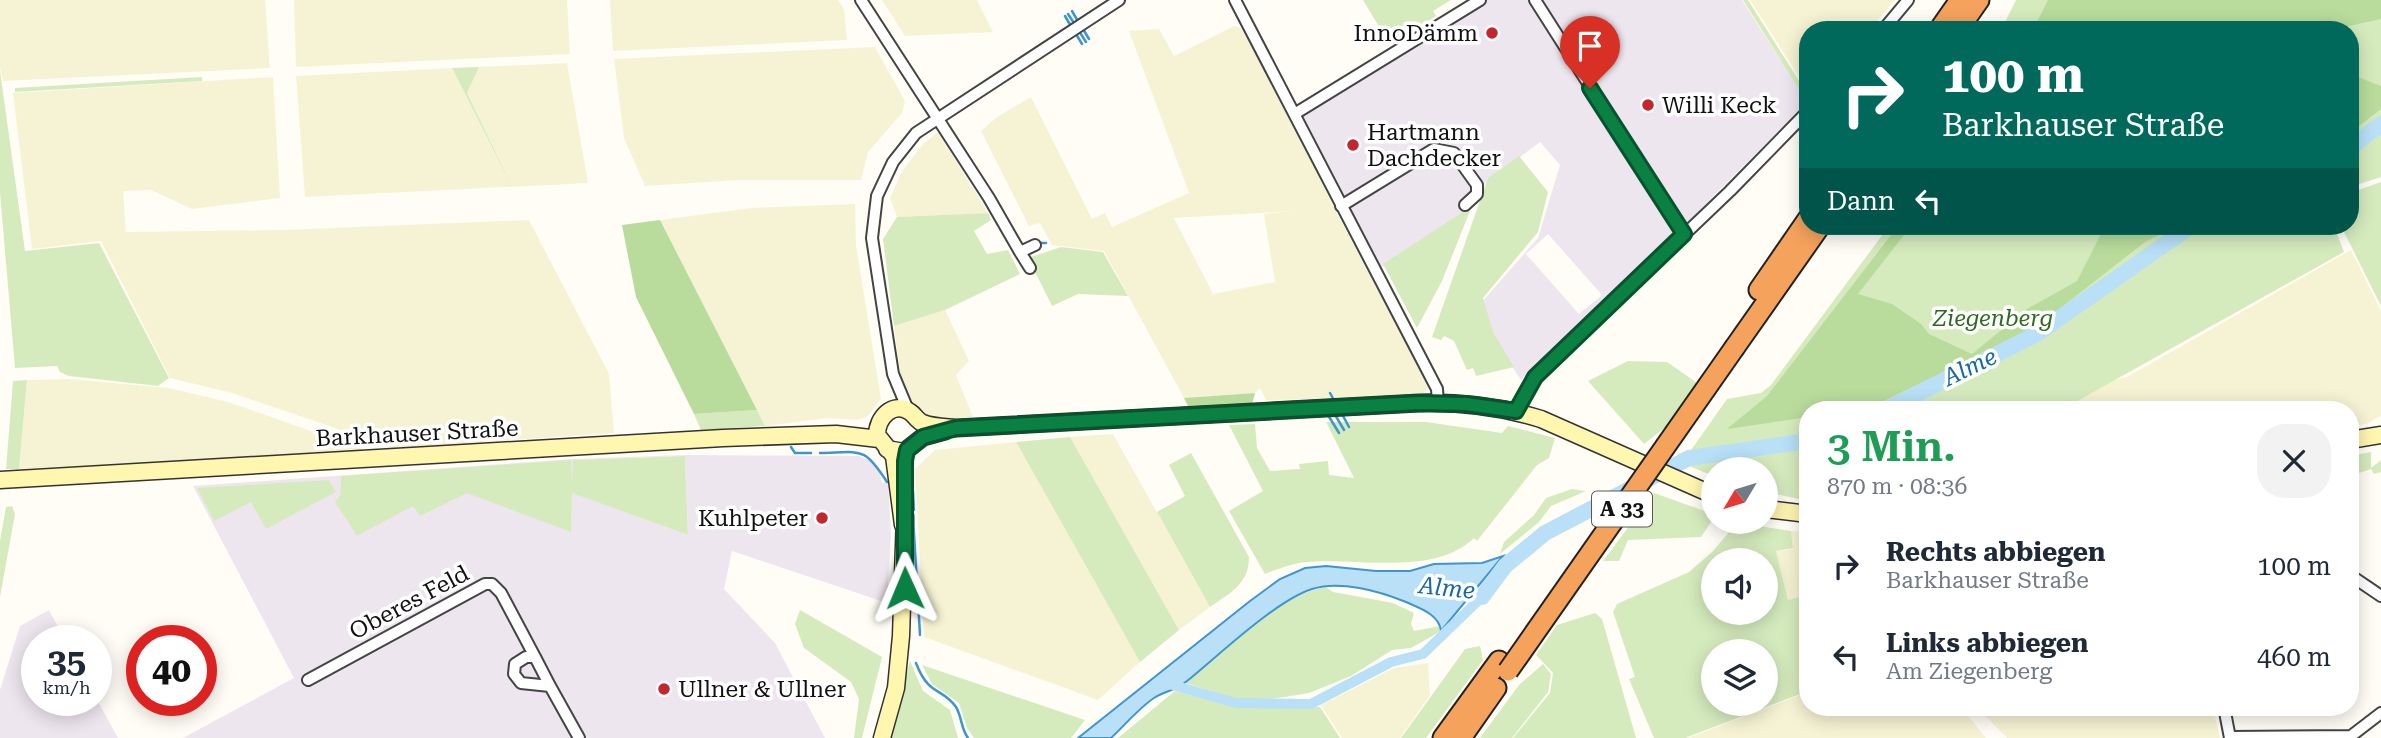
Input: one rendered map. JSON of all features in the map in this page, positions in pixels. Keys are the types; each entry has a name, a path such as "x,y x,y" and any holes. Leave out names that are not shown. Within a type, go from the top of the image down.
{"highway":[{"path":"1945,21 1960,0"},
{"path":"1964,21 1979,0"},
{"name":"A 33","path":"1730,343 1799,233"},
{"name":"A 33","path":"1461,738 1504,666 1730,343 1813,235"},
{"name":"A 33","path":"1443,738 1504,666"}],"street":[{"path":"861,0 938,118 1030,268"},
{"path":"903,524 912,446 920,428 902,401 893,374 872,238 877,196 893,162 916,133 1119,0"},
{"path":"1235,0 1437,389 1438,403"},
{"path":"1296,113 1480,0"},
{"path":"1535,0 1684,234"},
{"path":"1890,21 1908,0"},
{"path":"1516,411 1535,377 1799,120"},
{"path":"1341,206 1434,149 1454,153 1477,186 1478,194 1465,205"},
{"path":"1020,252 1035,245"},
{"path":"882,738 896,688 905,588 903,524 896,462 882,431 891,403 893,374"},
{"path":"882,431 900,409 923,423 956,428 1438,403 1516,411 1541,419 1701,490"},
{"path":"912,446 923,437 956,428"},
{"path":"882,431 912,446"},
{"name":"Barkhauser Straße","path":"0,481 882,431"},
{"path":"2359,439 2381,435"},
{"path":"1778,510 1799,513"},
{"path":"2359,582 2381,596"},
{"name":"Oberes Feld","path":"308,680 485,584 492,584 501,593 579,738"},
{"path":"535,657 517,661 513,670 515,678 521,683 533,686 550,685"},
{"path":"2226,716 2230,737 2350,736 2381,713"}],"shaded area":[{"path":"0,0 265,0 270,68 3,81 0,68"},
{"path":"294,0 567,0 570,54 296,67"},
{"path":"610,0 838,0 844,9 847,40 613,51"},
{"path":"882,0 977,0 993,32 905,36"},
{"path":"1479,0 1742,0 1799,89 1799,110 1686,224 1521,380 1492,337 1481,303 1538,238 1560,165 1540,142 1485,183 1478,203 1375,272 1295,118","holes":["1548,234 1602,295 1579,314 1526,254"]},
{"path":"1750,0 1895,0 1877,21 1799,21 1799,77"},
{"path":"1234,26 1241,28 1429,386 1421,397 1266,400 1260,388 1255,393 1184,398 1104,251 1052,245 1040,223 1029,226 981,131 997,117 1031,97 1092,219 1105,213 1112,227 1189,193 1129,31 1159,29 1174,56","holes":["1292,211 1264,214 1275,282 1213,294 1174,218"]},
{"path":"875,47 905,101 902,113 868,152 861,180 738,180 645,186 624,138 614,59"},
{"path":"567,63 588,183 305,197 296,76 452,68 499,162 467,93 479,67"},
{"path":"273,77 280,198 192,209 151,190 123,191 126,232 281,230 529,220 609,374 614,433 394,448 232,393 170,378 101,241 32,249 13,93"},
{"path":"938,132 988,213 897,217 890,198 902,171 923,144"},
{"path":"855,204 856,245 881,399 868,416 859,420 828,418 765,426 660,220 751,208"},
{"path":"2351,250 2381,311 2381,416 2366,424 2359,425 2359,401 2022,401 2127,377"},
{"path":"945,310 969,361 956,375 973,417 939,420 925,415 913,405 902,388 894,326"},
{"path":"70,379 169,388 228,402 368,451 19,469 27,380"},
{"path":"1113,434 1210,607 1179,630 1070,437"},
{"path":"1016,442 1140,662 1098,700 924,637 915,469 935,450"},
{"path":"687,455 859,456 869,460 879,470 882,483 888,482 891,533 887,603 732,551 724,589 775,643 825,738 183,738 294,678 193,486 572,459","holes":["685,456 688,535 573,493 573,460","335,492 266,528 251,501"]},
{"path":"1791,531 1799,531 1799,596 1788,600 1778,559 1778,551 1793,549"},
{"path":"49,610 57,625 22,625"},
{"path":"20,626 21,716 106,716 118,738 0,738 0,690"},
{"path":"1428,663 1430,695 1400,738 1342,738 1321,705 1394,668"},
{"path":"1799,695 1799,716 1968,716 1986,738 1688,738 1745,716 1778,716 1778,704"},
{"path":"1986,716 2215,716 2220,738 2007,738"}],"green space":[{"path":"1363,0 1451,0 1433,11 1436,16 1390,45"},
{"path":"1743,0 1748,0 1799,81 1799,90"},
{"path":"2016,0 2381,0 2381,177 2359,184 2359,21 2006,21"},
{"path":"2048,0 2381,0 2381,19 2359,24 2359,21 2038,21"},
{"path":"479,67 467,93 513,189 452,68"},
{"path":"0,71 25,251 99,243 169,378 158,386 69,376 60,372 57,366 15,368 0,193"},
{"path":"202,77 202,81 15,92 15,88"},
{"path":"2359,77 2381,86 2381,109 2359,126"},
{"path":"1519,156 1548,192 1538,232 1483,298 1493,332 1514,367 1476,376 1473,368 1467,370 1454,341 1444,336 1441,340 1432,337 1488,178"},
{"path":"2381,182 2381,306 2346,235 2359,235 2359,190"},
{"path":"1472,206 1442,281 1417,328 1383,264"},
{"path":"988,213 991,220 974,231 987,254 1008,250 1020,274 945,310 894,326 883,239 897,217"},
{"path":"660,220 757,410 694,414 636,297 622,225"},
{"name":"Ziegenberg","path":"1882,235 2337,235 2344,252 2077,401 1799,401 1799,499 1778,495 1778,457 1701,457 1701,471 1682,463 1727,399 1761,393 1771,385"},
{"name":"Ziegenberg","path":"1891,235 1904,235 1858,294 1892,304 1921,324 1929,334 1972,354 2027,309 2077,281 2100,235 2159,235 2145,242 2035,328 1884,401 1799,401 1799,418 1727,429 1767,396"},
{"path":"1061,247 1103,252 1128,296 1078,294 1052,306 1033,268 1036,266 1031,257"},
{"path":"1628,361 1667,362 1710,392 1644,444 1588,381"},
{"path":"27,380 19,469 6,469 13,381"},
{"path":"1255,393 1252,404 1189,408 1184,398"},
{"path":"757,410 765,426 701,430 694,414"},
{"path":"1326,422 1426,422 1502,433 1508,426 1555,438 1549,458 1537,465 1477,541 1474,538 1457,550 1438,558 1394,563 1307,562 1265,574 1229,511 1263,491 1229,425 1255,424 1257,448 1270,471 1300,469 1299,464 1328,461 1329,475 1354,478"},
{"path":"1070,437 1179,630 1140,662 1016,442"},
{"path":"2371,452 2371,468 2381,460 2381,472 2374,474 2371,469 2359,473 2359,454"},
{"path":"1191,453 1249,557 1242,581 1210,607 1157,512 1185,496 1169,465"},
{"path":"685,456 688,535 572,493 571,532 467,493 420,516 413,506 357,536 335,502 340,496 341,476 571,460 572,484 573,460"},
{"path":"329,480 336,492 266,529 251,502 214,521 197,488"},
{"path":"1572,489 1586,491 1551,506 1539,522 1500,554 1504,542 1534,515 1546,498"},
{"path":"1654,493 1701,510 1701,537 1628,540 1619,561 1603,561"},
{"path":"12,506 15,514 0,597 0,541 6,507"},
{"path":"1778,529 1791,531 1793,548 1778,551 1778,548 1715,548 1728,534 1778,534"},
{"path":"1778,559 1788,600 1799,597 1799,694 1778,702 1778,639 1701,639 1701,716 1743,716 1685,738 1654,738 1629,679 1635,677 1613,612 1617,604 1689,572 1701,562 1701,625 1778,625"},
{"path":"1326,587 1333,592 1393,603 1414,613 1411,624 1414,631 1440,626 1441,631 1411,648 1392,650 1351,676 1309,693 1266,700 1237,699 1185,683 1271,612 1290,600"},
{"path":"800,610 882,657 862,738 854,738 859,699 851,682 804,648 795,624"},
{"path":"1595,613 1602,619 1636,738 1513,738 1550,693 1553,673 1536,655 1557,625"},
{"path":"1480,646 1483,660 1426,738 1401,738 1465,649"},
{"path":"910,661 923,691 950,710 958,738 891,738"},
{"path":"1543,664 1551,674 1548,692 1512,738 1480,738 1519,685"},
{"path":"922,665 1085,720 1071,738 974,738 967,728 959,703 932,684"},
{"path":"1175,691 1242,708 1320,707 1340,738 1118,738"}],"water":[{"path":"1503,556 1441,631 1437,620 1428,612 1384,594 1335,586 1312,589 1297,595 1247,630 1183,684 1148,702 1111,738 1078,738 1250,601 1280,579 1305,568 1326,566 1410,571 1434,564 1482,563"}],"waterway":[{"path":"1072,11 1079,23"},
{"path":"1068,14 1076,26"},
{"path":"1065,16 1072,28"},
{"path":"1083,29 1089,39"},
{"path":"1079,31 1086,42"},
{"path":"1076,34 1082,44"},
{"name":"Alme","path":"2359,141 2381,124"},
{"name":"Alme","path":"1903,401 2037,334 2178,235"},
{"path":"1040,243 1046,243"},
{"path":"1330,393 1335,402"},
{"path":"1334,413 1344,430"},
{"path":"1342,414 1349,427"},
{"path":"1328,415 1339,433"},
{"name":"Alme","path":"1452,591 1482,597 1505,566 1545,533 1689,458 1799,442"},
{"path":"791,447 795,453 811,453"},
{"path":"820,453 861,454 873,462 887,482"},
{"path":"913,491 914,510"},
{"path":"913,517 920,635"},
{"path":"1169,684 1236,703 1311,704 1391,662 1423,654 1482,597"},
{"path":"916,663 931,687 946,696 956,707 968,738"}],"place":[{"name":"InnoDämm","path":"1492,33"},
{"name":"Willi Keck","path":"1648,105"},
{"name":"Hartmann Dachdecker","path":"1353,145"},
{"name":"Kuhlpeter","path":"822,518"},
{"name":"Ullner & Ullner","path":"664,689"}],"route":[{"path":"905,588 905,461 907,450 931,434 956,428 1419,403 1466,404 1516,411 1535,377 1684,234 1590,88"}]}
